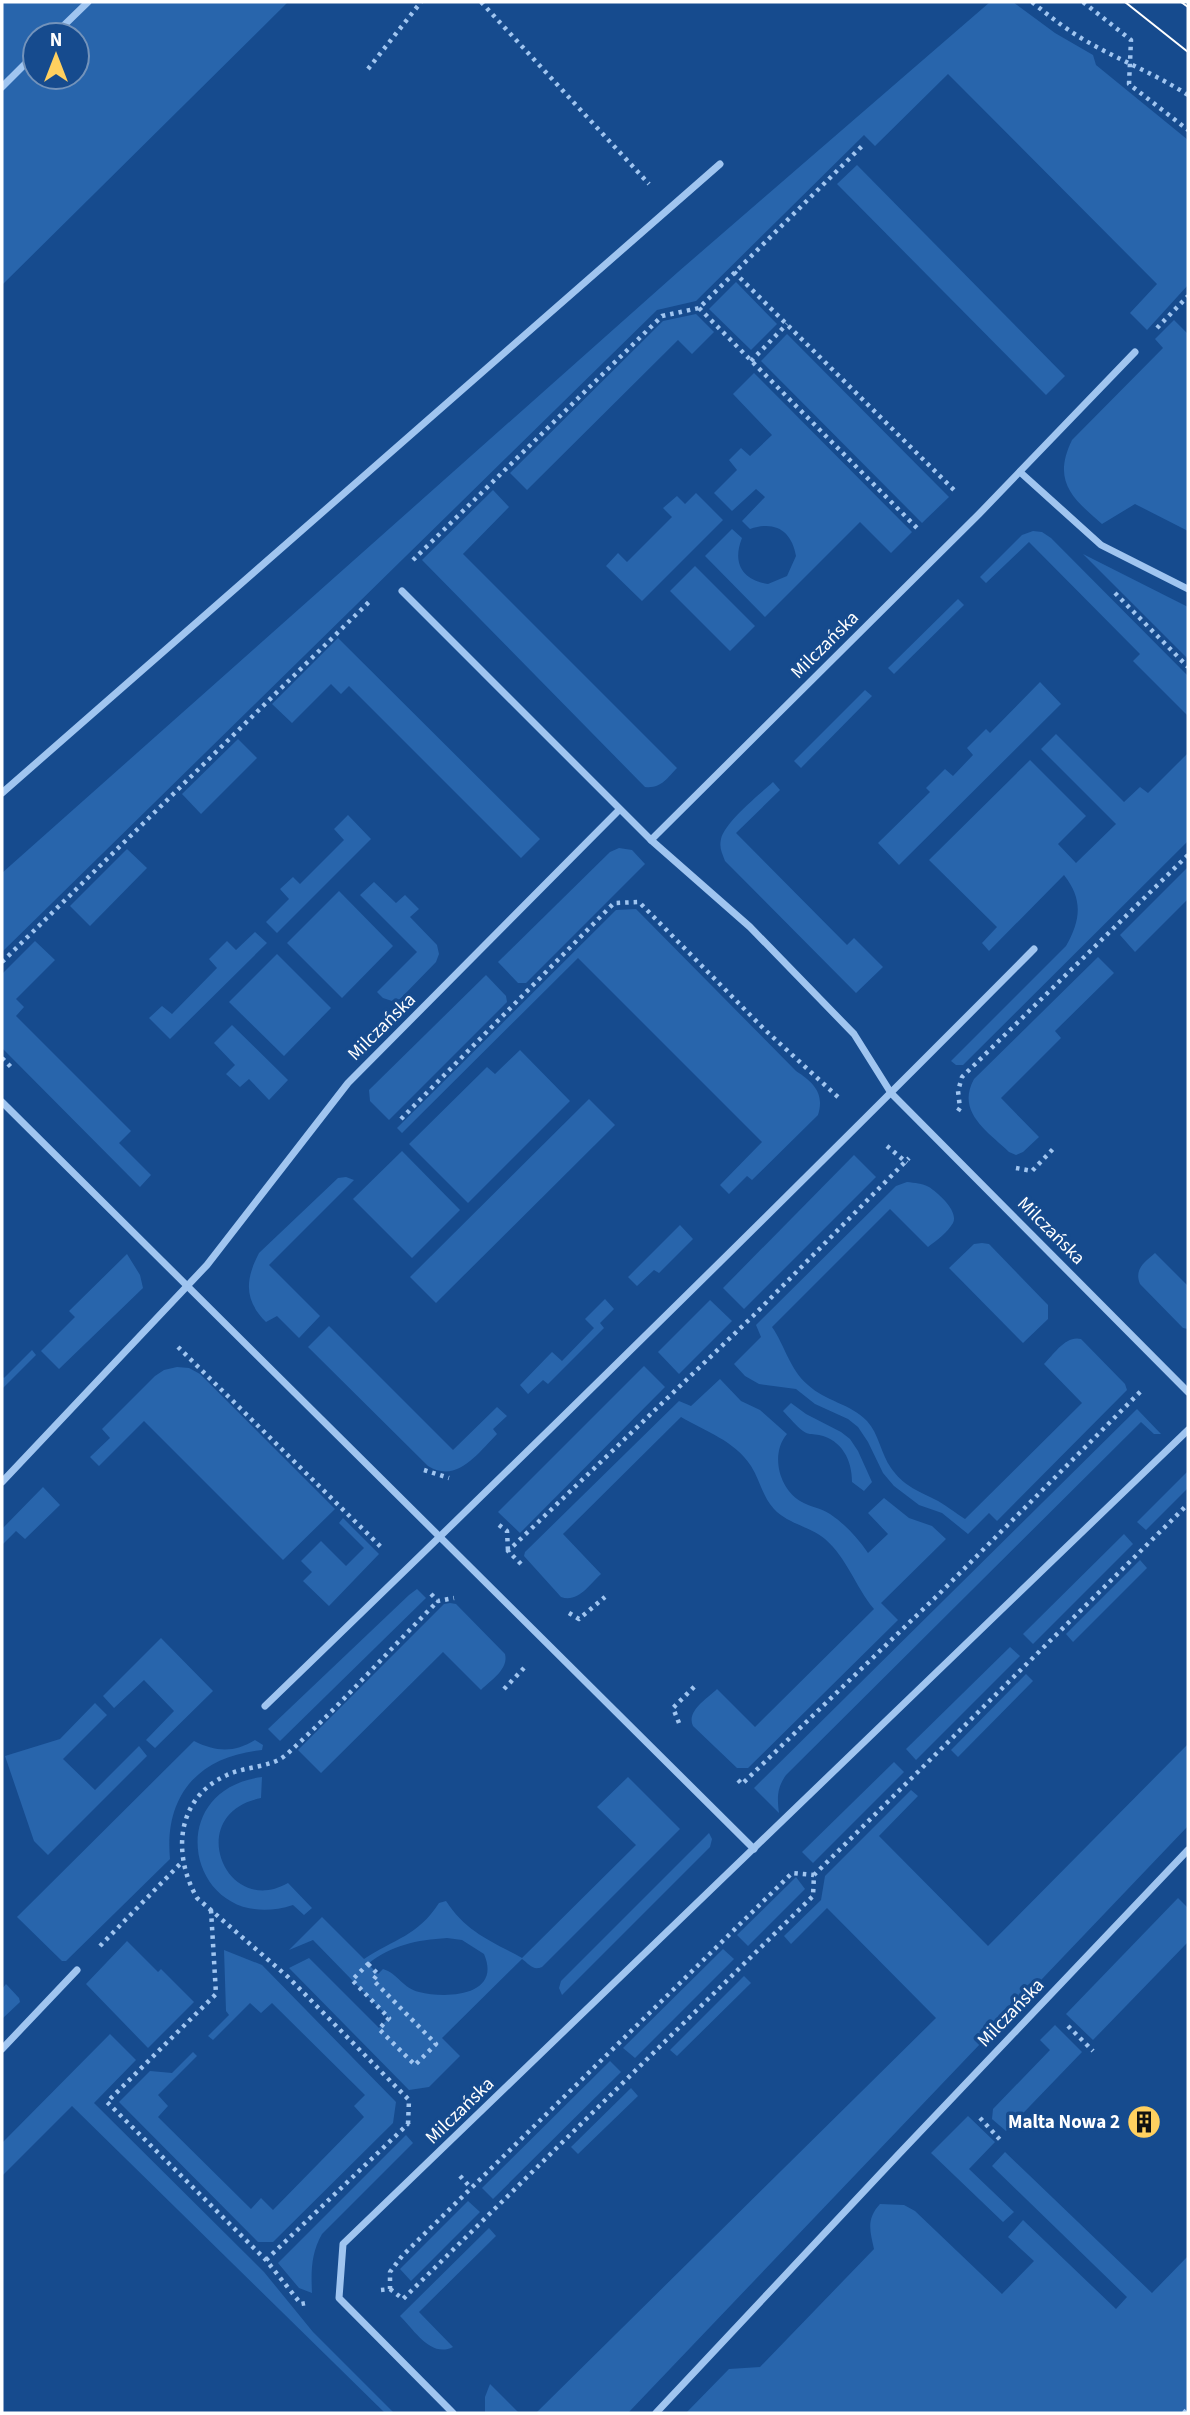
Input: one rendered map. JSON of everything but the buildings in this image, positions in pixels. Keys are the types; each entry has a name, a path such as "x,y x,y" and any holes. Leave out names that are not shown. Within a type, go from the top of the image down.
{"street":[{"path":"68,21 88,2"},
{"path":"2,87 21,68"},
{"path":"2,793 720,164"},
{"name":"Milczańska","path":"650,841 1020,472 1135,352"},
{"path":"1020,472 1101,545 1188,589"},
{"name":"Milczańska","path":"402,591 650,841 750,927 854,1034 891,1093 1188,1392"},
{"name":"Milczańska","path":"2,1482 207,1265 348,1083 619,810"},
{"path":"265,1706 862,1122 1034,949"},
{"path":"2,1102 754,1849"},
{"name":"Milczańska","path":"339,2298 343,2244 1188,1430"},
{"name":"Milczańska","path":"656,2413 1188,1850"},
{"path":"2,2049 78,1970"},
{"path":"339,2298 453,2413"}],"path":[{"path":"368,69 421,2"},
{"path":"481,2 671,207"},
{"path":"1032,2 1074,33 1188,95"},
{"path":"1083,2 1131,40 1129,84 1188,130"},
{"path":"412,560 662,316 699,308 862,146"},
{"path":"734,272 959,495"},
{"path":"1135,352 1188,296"},
{"path":"699,308 921,532"},
{"path":"751,361 787,324"},
{"path":"2,962 373,598"},
{"path":"968,1117 961,1108 958,1091 962,1077 1188,855"},
{"path":"401,1119 614,903 639,902 764,1030 829,1087 905,1162 915,1168"},
{"path":"527,1570 508,1551 753,1317 932,1134 961,1108"},
{"path":"1008,1160 1016,1169 1031,1171 1053,1149"},
{"path":"153,1321 438,1601"},
{"path":"733,1775 742,1784 942,1591 1164,1367"},
{"path":"211,1910 216,1994 107,2102 266,2260 301,2304 390,2289 403,2299 813,1896 814,1875 1188,1504"},
{"path":"408,2124 409,2099 288,1977 197,1898 187,1881 181,1841 186,1816 211,1784 228,1774 285,1757 438,1601 459,1597"},
{"path":"562,1609 579,1619 605,1597"},
{"path":"504,1689 528,1665"},
{"path":"679,1725 673,1708 695,1686"},
{"path":"78,1970 183,1861"},
{"path":"390,2289 390,2272 402,2256 792,1873 814,1875"},
{"path":"368,1964 378,1974 373,1980 436,2044 415,2065 379,2029 389,2018 352,1980 368,1964"},
{"path":"1076,2034 1093,2051"},
{"path":"972,2110 1003,2143"},
{"path":"1184,2413 1188,2408"}],"shaded area":[{"path":"2,2 288,2 2,285"},
{"path":"990,2 1013,2 1055,33 1093,55 1096,65 1188,140 1188,285 1147,330 1130,313 1157,284 948,74 875,146 864,135 696,301 657,310 2,952 2,873 678,272"},
{"path":"857,165 1065,376 1046,395 837,184"},
{"path":"736,282 777,324 751,350 709,309"},
{"path":"696,314 714,332 692,354 678,340 527,490 510,473 663,321"},
{"path":"1174,320 1188,334 1188,531 1135,504 1102,524 1082,506 1068,488 1064,467 1066,454 1072,440 1163,348 1155,339"},
{"path":"787,334 949,497 922,523 761,361"},
{"path":"754,373 912,532 891,553 860,522 765,617 705,556 732,529 742,538 738,555 742,569 752,579 768,584 787,576 796,556 791,540 781,530 767,526 750,529 742,521 765,497 756,489 732,511 714,493 737,470 729,460 741,448 750,456 772,435 733,394"},
{"path":"493,490 509,507 463,554 677,768 660,785 645,787 422,560"},
{"path":"696,493 723,520 642,601 606,566 618,553 627,562 672,517 663,508 677,496 685,504"},
{"path":"1033,531 1042,532 1051,538 1188,676 1188,716 1133,661 1140,654 1029,542 986,583 980,577 1022,535"},
{"path":"1083,554 1188,607 1188,659"},
{"path":"695,566 755,626 730,651 670,591"},
{"path":"958,599 964,605 894,674 888,668"},
{"path":"338,638 540,839 521,858 349,686 341,694 331,684 292,723 272,704"},
{"path":"1040,682 1061,704 899,865 878,843 930,792 926,788 945,769 953,776 973,755 967,748 986,729 990,733"},
{"path":"865,690 872,696 801,768 794,761"},
{"path":"1056,734 1124,802 1140,787 1148,793 1188,753 1188,841 963,1065 956,1065 951,1061 1066,946 1075,927 1077,901 1064,875 989,951 982,943 997,927 929,860 1030,760 1086,816 1058,844 1076,863 1116,824 1041,749"},
{"path":"238,739 257,758 201,814 182,794"},
{"path":"773,782 780,790 736,833 847,945 854,938 883,967 856,993 725,861 720,845 724,832 743,809"},
{"path":"348,815 371,839 277,933 266,922 289,899 280,889 293,877 300,884 344,840 334,829"},
{"path":"619,848 632,850 645,864 526,983 518,983 498,962 610,852"},
{"path":"127,849 147,868 90,926 70,906"},
{"path":"1188,867 1188,899 1135,952 1120,935"},
{"path":"374,882 396,903 405,895 419,909 410,917 437,945 439,954 436,962 400,999 392,1001 377,992 417,952 360,895"},
{"path":"339,891 393,946 342,998 287,943"},
{"path":"636,909 796,1071 808,1079 819,1094 818,1115 752,1180 747,1176 729,1194 720,1185 762,1142 578,958 402,1133 397,1128 616,910"},
{"path":"255,932 267,943 170,1039 149,1018 162,1006 172,1014 217,968 209,959 227,941 236,950"},
{"path":"35,941 55,960 16,999 24,1007 16,1016 131,1131 119,1143 151,1175 140,1187 2,1048 2,974"},
{"path":"277,954 331,1008 284,1056 229,1002"},
{"path":"1098,957 1114,973 1055,1031 1061,1038 1001,1098 1039,1137 1023,1152 1016,1155 1009,1152 976,1120 971,1111 969,1091 974,1079"},
{"path":"486,975 506,996 507,1002 389,1120 370,1101 369,1090"},
{"path":"232,1025 288,1080 269,1100 249,1079 240,1087 226,1074 235,1065 214,1043"},
{"path":"520,1050 570,1101 468,1203 409,1144 487,1067 495,1074"},
{"path":"589,1099 615,1125 436,1303 410,1277"},
{"path":"402,1151 460,1210 412,1258 353,1199"},
{"path":"854,1155 876,1177 744,1309 723,1288"},
{"path":"338,1178 354,1180 269,1265 320,1316 299,1338 277,1316 266,1322 259,1314 250,1298 251,1272 259,1253"},
{"path":"907,1182 929,1187 947,1203 954,1218 948,1230 928,1247 890,1209 772,1327 802,1379 822,1395 853,1410 867,1421 891,1468 900,1479 965,1519 1082,1403 1044,1364 1070,1340 1081,1339 1125,1384 1127,1390 997,1521 989,1513 968,1534 942,1513 919,1505 894,1486 883,1473 858,1427 848,1419 815,1404 796,1389 759,1384 745,1376 734,1364 761,1337 756,1325 896,1186"},
{"path":"680,1225 693,1239 659,1273 654,1270 637,1286 628,1277"},
{"path":"974,1244 989,1244 1048,1305 1048,1319 1023,1343 949,1268"},
{"path":"1155,1253 1188,1286 1188,1329 1183,1328 1140,1284 1139,1270"},
{"path":"127,1254 140,1275 143,1288 59,1369 41,1351 75,1317 69,1311"},
{"path":"605,1299 614,1309 600,1323 604,1328 548,1384 543,1380 528,1394 520,1385 552,1352 562,1361 594,1328 585,1319"},
{"path":"710,1300 732,1321 679,1374 658,1352"},
{"path":"329,1326 453,1450 497,1407 507,1416 493,1429 497,1434 458,1469 439,1471 428,1466 308,1347"},
{"path":"32,1350 36,1355 2,1389 2,1376 4,1378"},
{"path":"644,1366 665,1387 520,1533 498,1512"},
{"path":"189,1368 200,1374 335,1509 283,1560 144,1421 99,1466 90,1457 110,1438 102,1429 155,1376 164,1370"},
{"path":"720,1379 741,1401 760,1410 787,1434 779,1451 778,1461 787,1488 800,1501 836,1518 868,1553 888,1534 868,1513 884,1498 909,1518 932,1526 946,1539 881,1603 898,1620 748,1768 737,1768 693,1726 692,1715 695,1710 717,1689 755,1727 874,1609 845,1563 825,1539 774,1509 751,1466 736,1449 681,1417 563,1534 601,1574 578,1595 561,1597 524,1556 525,1552 679,1401 691,1406"},
{"path":"791,1403 850,1439 872,1482 864,1491 852,1482 848,1459 840,1446 827,1438 805,1432 783,1411"},
{"path":"1137,1409 1161,1434 1154,1434 1141,1422 786,1775 778,1793 779,1813 754,1788"},
{"path":"1188,1471 1188,1488 1146,1530 1137,1522"},
{"path":"43,1487 60,1505 25,1539 16,1531 2,1545 2,1529"},
{"path":"343,1518 379,1554 329,1606 303,1581 312,1572 301,1561 321,1541 346,1566 364,1548 339,1523"},
{"path":"1124,1534 1133,1544 1033,1644 1023,1634"},
{"path":"1140,1560 1147,1568 1073,1642 1066,1634"},
{"path":"417,1589 426,1598 280,1741 268,1729"},
{"path":"444,1604 456,1604 505,1654 502,1669 481,1690 443,1652 321,1773 298,1750"},
{"path":"161,1638 213,1691 155,1748 146,1740 174,1711 144,1680 114,1708 103,1696"},
{"path":"1010,1647 1020,1656 916,1760 906,1749"},
{"path":"1026,1674 1033,1681 958,1757 951,1750"},
{"path":"95,1703 107,1715 63,1759 95,1790 139,1746 147,1756 48,1855 34,1841 5,1756 60,1739"},
{"path":"255,1740 263,1745 262,1750 220,1761 204,1770 190,1783 173,1816 170,1859 66,1961 62,1961 17,1917 194,1741 225,1750"},
{"path":"1188,1744 1188,1826 628,2413 536,2413 936,2018 827,1908 791,1944 784,1936 821,1900 825,1876 911,1790 918,1796 879,1836 988,1946"},
{"path":"894,1762 904,1772 813,1863 802,1852"},
{"path":"262,1777 261,1798 237,1807 223,1823 219,1841 222,1860 231,1876 246,1887 266,1890 288,1883 312,1908 304,1915 293,1905 258,1910 230,1901 210,1883 200,1859 198,1832 208,1808 229,1788"},
{"path":"628,1777 680,1829 542,1967 534,1968 522,1959 442,2038 460,2056 429,2087 409,2090 289,1968 309,1958 379,2028 389,2018 313,1940 289,1950 322,1917 364,1959 414,1930 439,1903 446,1901 471,1928 522,1958 636,1845 597,1807","holes":["447,1938 462,1940 484,1954 488,1968 485,1979 469,1991 443,1995 419,1992 409,1988 388,1971 383,1969 378,1974 368,1964 386,1952 405,1945"]},
{"path":"709,1833 712,1839 710,1847 562,1995 559,1988 561,1981"},
{"path":"796,1877 805,1889 748,1946 737,1935"},
{"path":"1178,1898 1188,1908 1188,1942 1093,2040 1066,2014"},
{"path":"127,1941 158,1972 161,1969 194,2002 148,2048 86,1984"},
{"path":"723,1949 734,1959 635,2058 623,2048"},
{"path":"224,1950 262,1965 396,2102 393,2123 273,2242 258,2242 119,2102 150,2071 172,2073 193,2052 197,2056 158,2095 168,2106 158,2117 251,2209 261,2198 273,2210 364,2117 354,2106 365,2095 272,2003 261,2013 250,2003 213,2040 208,2036 229,2015 226,2011"},
{"path":"744,1976 751,1983 677,2056 670,2050"},
{"path":"6,1984 20,2002 2,2019 2,1989"},
{"path":"1055,2025 1082,2052 1006,2131 992,2119 993,2109 1050,2050 1040,2040"},
{"path":"110,2034 136,2060 94,2103 264,2272 313,2332 394,2413 385,2413 72,2106 2,2176 2,2143"},
{"path":"610,2061 621,2072 493,2199 482,2188"},
{"path":"631,2088 638,2096 578,2154 571,2147"},
{"path":"968,2116 995,2142 969,2169 1014,2212 1003,2222 931,2153"},
{"path":"406,2135 413,2143 322,2234 312,2263 312,2293 299,2288 278,2263"},
{"path":"1005,2152 1152,2293 1188,2256 1188,2413 686,2413 729,2369 760,2367 874,2249 870,2231 871,2220 880,2204 904,2205 915,2211 1002,2294 1034,2261 1008,2237 1023,2220 1116,2309 1127,2297 992,2166"},
{"path":"468,2201 480,2212 411,2281 400,2269"},
{"path":"489,2228 496,2236 419,2312 453,2347 438,2349 431,2346 400,2316"},
{"path":"490,2384 519,2413 485,2413 485,2397"}],"tram line":[{"path":"1125,2 1188,52"},
{"path":"1181,2 1188,7"}],"place":[{"name":"Malta Nowa 2","path":"1144,2122"}]}
